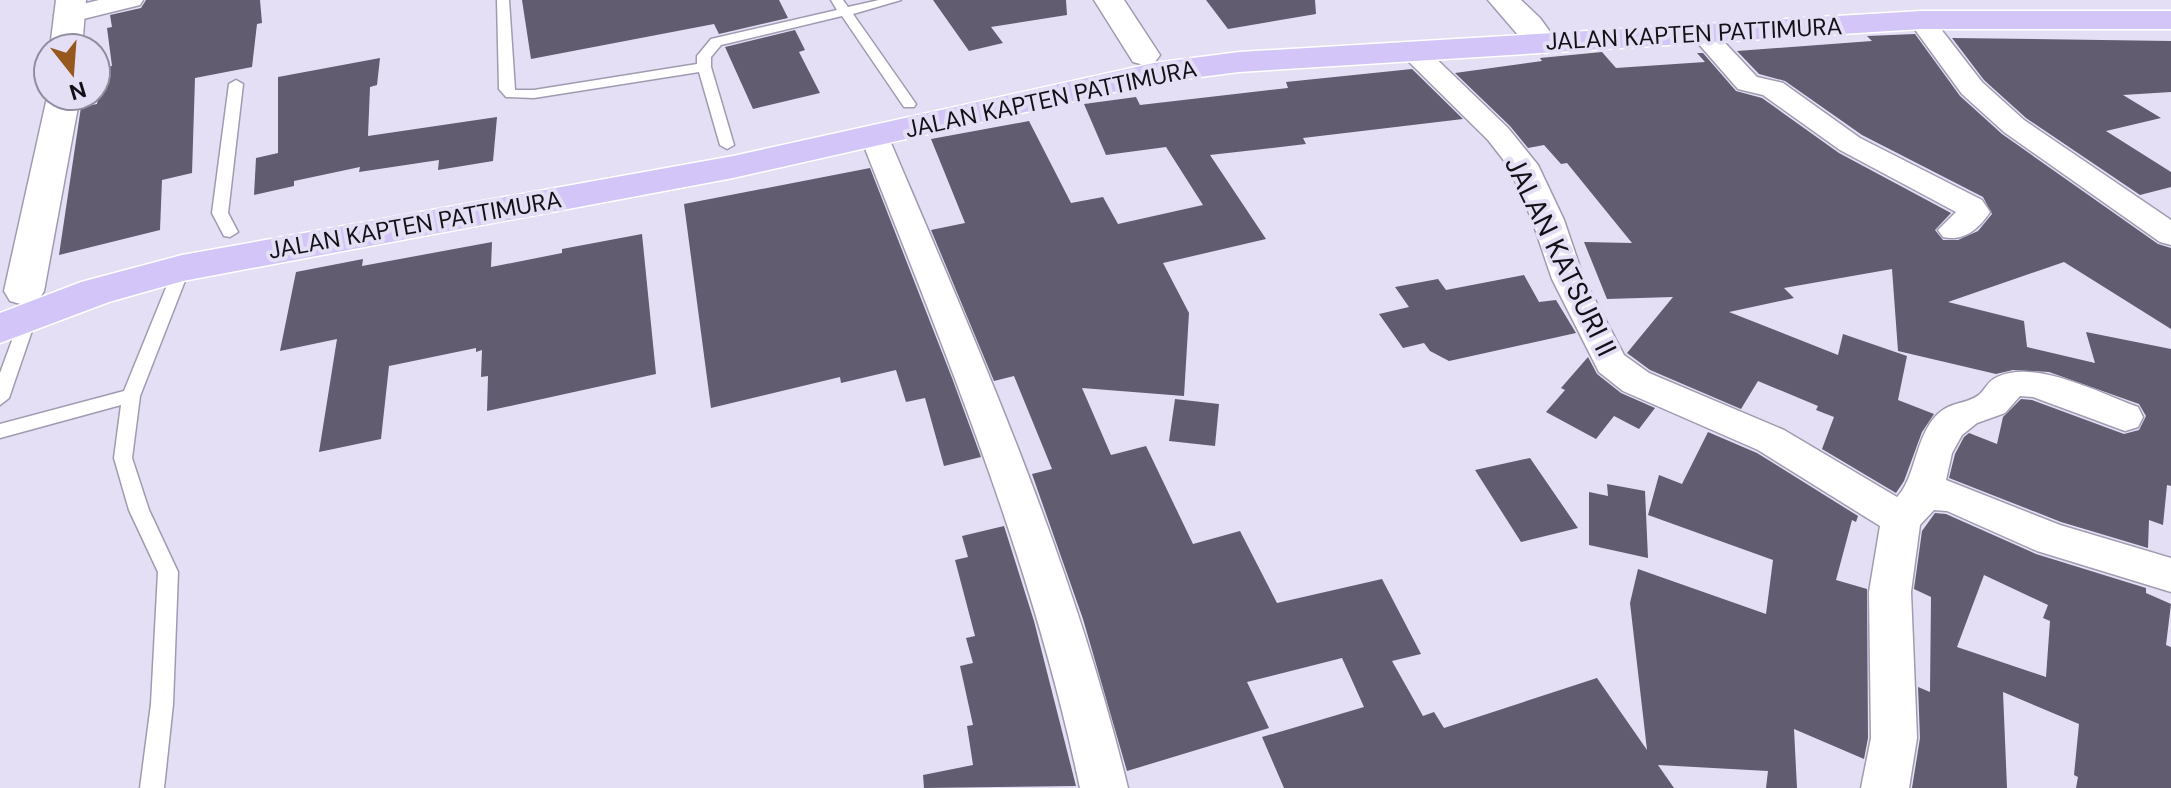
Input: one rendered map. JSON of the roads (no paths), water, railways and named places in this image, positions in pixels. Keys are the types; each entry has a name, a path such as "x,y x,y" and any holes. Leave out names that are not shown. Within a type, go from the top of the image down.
{"main road":[{"path":"1109,0 1144,55"},
{"path":"1503,0 1535,34"},
{"name":"JALAN KAPTEN PATTIMURA","path":"13,310 92,267 230,232 727,145 1144,55 1229,44 1535,34 2171,1"},
{"path":"67,32 69,7"},
{"name":"JALAN KAPTEN PATTIMURA","path":"13,310 182,268 733,167 1154,73 1239,62 1414,52 1535,34 1703,34 1921,20 1982,9 2171,20"},
{"path":"13,310 59,112"}],"street":[{"path":"69,7 131,0"},
{"path":"1921,20 1972,88 2014,126 2171,235"},
{"path":"1703,34 1748,83 1773,89 1850,144 1971,207 1975,212 1954,230"},
{"name":"JALAN KATSURI II","path":"1414,52 1498,134 1523,165 1548,220 1568,279 1611,363 1636,382 1771,440 1913,507 1951,496 2051,539 2171,575"},
{"path":"874,136 1012,478 1088,709 1104,788"},
{"path":"1885,788 1894,738 1890,592 1913,507 1948,426 1959,417 1992,404 1998,392 2024,381 2125,417"}],"lane":[{"path":"503,0 506,89 511,94 534,94 704,67"},
{"path":"727,145 704,67 704,56 716,42 841,6 895,0"},
{"path":"841,6 909,104"},
{"path":"230,232 220,213 236,84"},
{"path":"152,788 162,704 168,572 139,510 123,458 131,396 182,268"},
{"path":"0,398 13,310"},
{"path":"0,431 131,396"}]}
